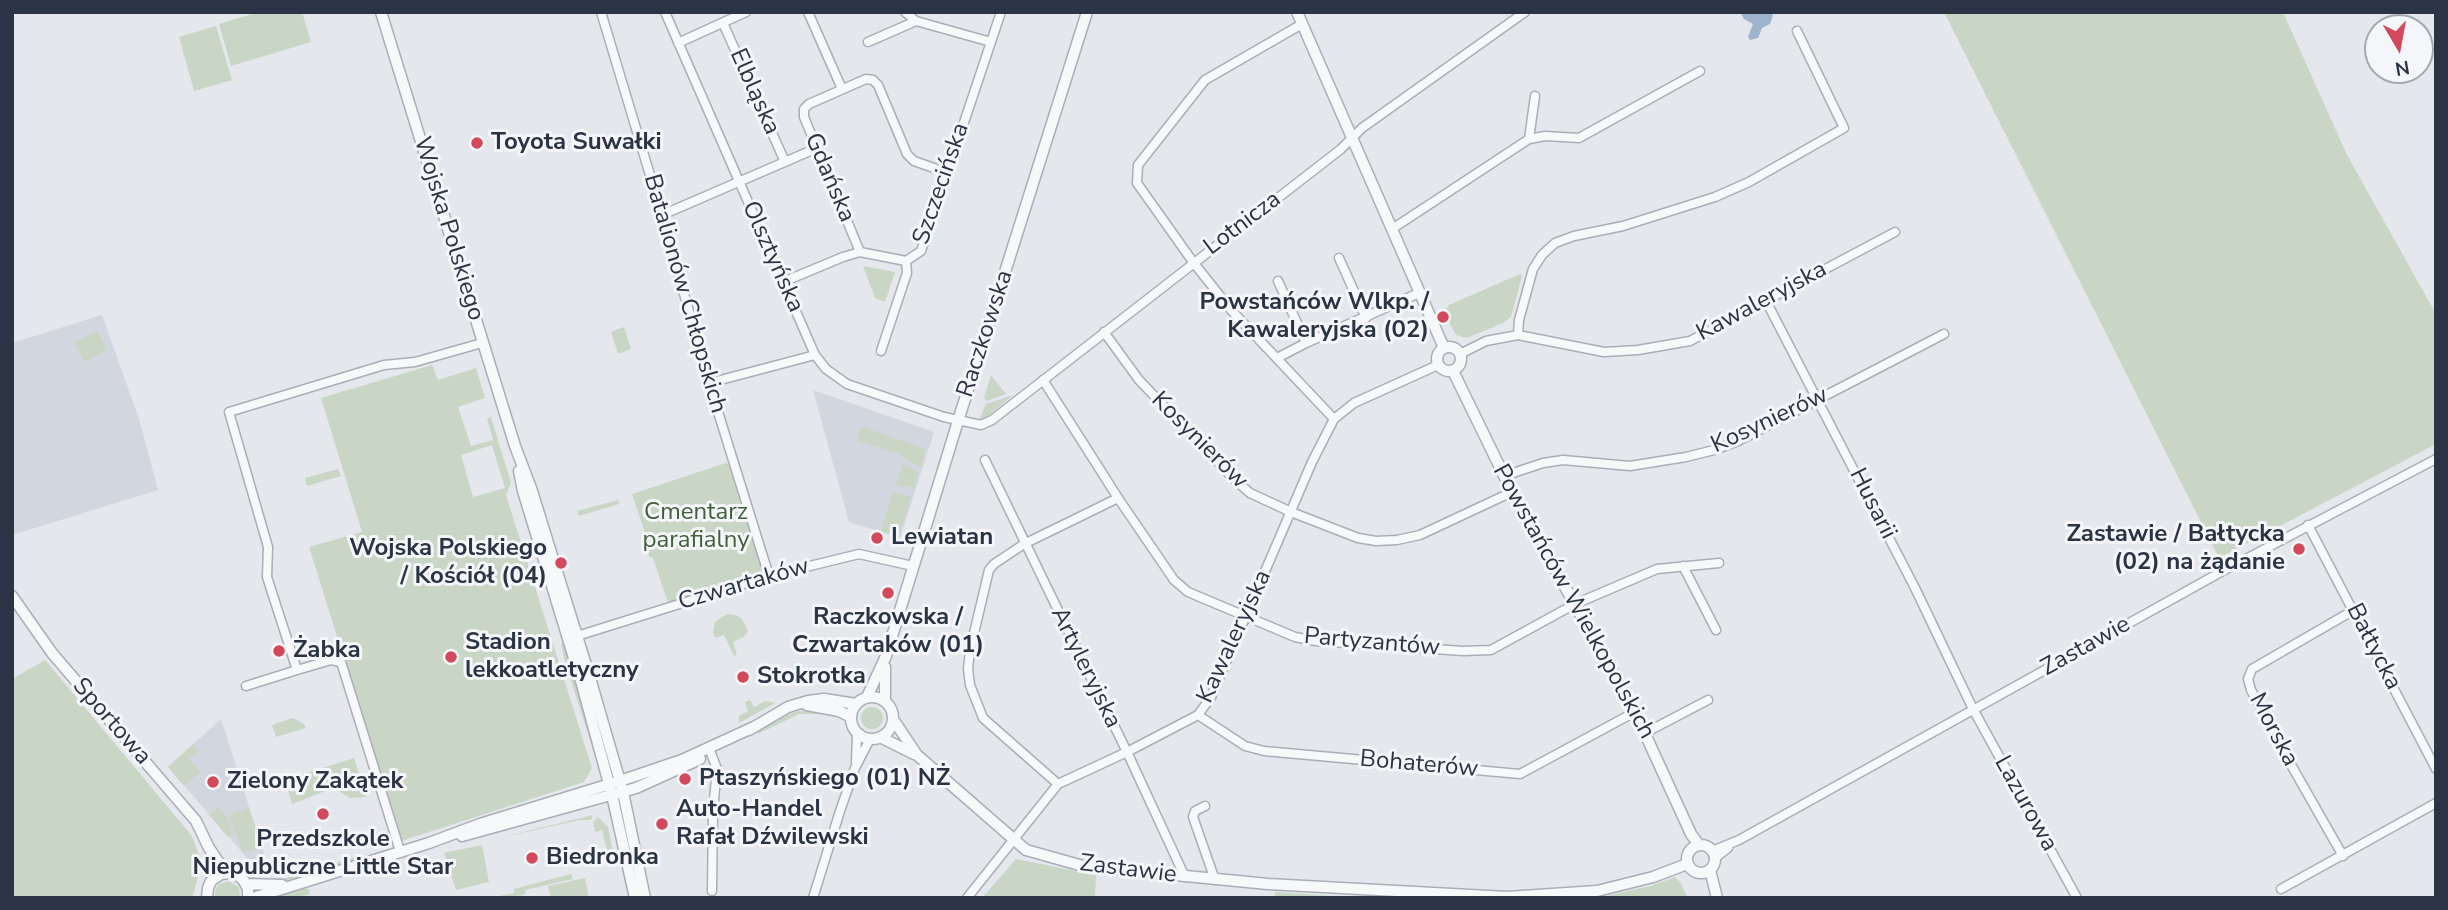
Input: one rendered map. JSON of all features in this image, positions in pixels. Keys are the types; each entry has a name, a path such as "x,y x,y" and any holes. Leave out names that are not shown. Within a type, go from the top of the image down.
{"street":[{"name":"Wojska Polskiego","path":"381,12 514,446 531,488 577,636 645,898"},
{"name":"Batalionów Chłopskich","path":"601,12 709,383 769,576"},
{"name":"Olsztyńska","path":"665,12 783,282 816,355 826,369 847,384 958,421"},
{"path":"678,43 746,12"},
{"path":"808,12 842,89 866,79 873,79 907,154 914,161 948,173"},
{"path":"905,12 916,21 991,42"},
{"name":"Szczecińska","path":"881,351 907,273 906,261 921,251 1001,12"},
{"name":"Raczkowska","path":"867,697 886,656 1087,12"},
{"path":"1297,12 1444,348"},
{"name":"Lotnicza","path":"958,421 986,423 1341,149 1352,137 1525,12"},
{"path":"868,42 916,21"},
{"name":"Elbląska","path":"723,23 785,162"},
{"path":"1302,24 1205,80 1138,166 1136,177 1140,189 1232,311 1334,419"},
{"path":"1518,335 1519,320 1533,269 1542,255 1555,243 1715,197 1749,182 1844,128 1797,31"},
{"path":"1392,229 1529,139 1545,136 1579,138 1700,71"},
{"name":"Gdańska","path":"842,89 809,104 804,109 804,117 860,252"},
{"path":"1529,139 1535,96"},
{"path":"662,215 817,148"},
{"name":"Kawaleryjska","path":"1460,354 1486,341 1518,335 1604,352 1638,350 1690,341 1895,232"},
{"path":"783,282 860,252 906,261"},
{"path":"1339,258 1366,318"},
{"path":"1278,281 1306,343"},
{"path":"1277,358 1419,293"},
{"name":"Husarii","path":"1766,301 1915,588 1973,709"},
{"name":"Kosynierów","path":"1104,332 1139,380 1235,480 1250,493 1290,512 1358,538 1397,540 1420,535 1512,492"},
{"name":"Kosynierów","path":"1504,477 1543,463 1563,460 1630,467 1686,457 1738,441 1944,334"},
{"path":"297,670 267,577 268,547 229,412 384,365 415,362 482,342"},
{"path":"1452,347 1460,354 1460,364 1453,370 1444,370 1438,365 1437,357 1444,348 1452,347"},
{"path":"709,383 816,355"},
{"name":"Kawaleryjska","path":"1014,839 1058,784 1198,715 1211,697 1290,512 1334,419 1354,403 1438,365"},
{"name":"Powstańców Wielkopolskich","path":"1453,370 1504,477 1635,712 1695,847"},
{"name":"Partyzantów","path":"1043,380 1174,580 1188,592 1295,637 1316,641 1491,650 1575,604 1657,569 1719,563"},
{"name":"Wojska Polskiego","path":"514,446 523,491 616,788 635,898"},
{"name":"Zastawie","path":"1713,855 2308,525 2436,459"},
{"name":"Artyleryjska","path":"985,460 1185,877"},
{"path":"1058,784 983,718 970,685 968,669 971,650 989,570 994,564 1024,544 1118,498"},
{"name":"Bałtycka","path":"2308,525 2436,769"},
{"name":"Czwartaków","path":"577,636 769,576 859,554 913,566"},
{"path":"1683,566 1716,630"},
{"name":"Sportowa","path":"12,596 52,653 196,821 209,848 226,873"},
{"name":"Morska","path":"2343,856 2290,764 2251,690 2248,679 2252,669 2354,610"},
{"name":"Raczkowska","path":"885,701 886,656"},
{"path":"246,686 331,660 341,662 400,851"},
{"path":"917,755 858,734 851,717 856,704 867,697 885,701 892,712 896,727 917,755 1014,839 967,898"},
{"path":"207,898 208,888 214,878 226,873 239,876 246,884 250,898 273,888 429,842 482,831 616,788 710,750 796,705 824,699 856,704"},
{"path":"1645,733 1708,700"},
{"path":"796,705 825,707 851,717"},
{"name":"Lazurowa","path":"1973,709 2077,898"},
{"name":"Bohaterów","path":"1198,715 1245,746 1264,751 1520,774 1635,712"},
{"path":"855,768 875,738 889,730 893,719"},
{"path":"813,898 855,768 858,734"},
{"path":"710,750 717,769 713,810 712,891"},
{"path":"2281,888 2436,803"},
{"path":"1205,806 1195,811 1193,817 1215,880"},
{"name":"Zastawie","path":"1014,839 1026,850 1083,866 1215,880 1507,897 1597,891 1688,866"},
{"path":"1705,872 1713,855 1706,846 1695,847 1687,855 1688,866 1705,872 1717,898"},
{"name":"Sportowa","path":"209,848 214,878"},
{"path":"246,884 273,888"}],"shaded area":[{"path":"102,315 139,419 158,490 12,535 12,343"},
{"path":"813,390 934,432 900,538 849,522"},
{"path":"221,719 267,863 264,872 254,866 168,767"}],"green space":[{"path":"259,12 302,12 311,42 231,66 219,24"},
{"path":"1944,12 2283,12 2347,155 2436,314 2436,444 2219,558"},
{"path":"216,26 232,80 194,91 179,37"},
{"path":"863,266 895,272 885,302 875,298"},
{"path":"1520,274 1522,276 1511,317 1467,338 1456,335 1444,312 1449,305"},
{"path":"624,327 631,349 618,354 611,332"},
{"path":"97,331 107,350 84,362 74,342"},
{"name":"Stadion lekkoatletyczny","path":"432,365 438,380 476,368 485,398 458,407 471,446 493,440 487,418 491,417 511,483 506,495 592,768 584,782 401,841 309,547 362,532 321,398","holes":["492,445 505,488 473,497 461,455"]},
{"path":"991,375 1006,394 987,401 984,398"},
{"path":"1013,395 988,416 979,420 986,404"},
{"path":"861,426 926,449 920,468 898,454 857,441"},
{"name":"Cmentarz parafialny","path":"726,463 731,465 763,569 760,574 668,603 653,558 649,556 643,540 646,536 632,494"},
{"path":"903,464 919,473 914,488 896,485"},
{"path":"338,469 341,476 307,486 305,478"},
{"path":"893,493 911,496 899,536 881,531"},
{"path":"618,500 619,504 579,516 577,511"},
{"path":"727,614 742,619 748,631 744,637 733,642 737,654 734,656 724,635 715,638 713,632 715,622"},
{"path":"565,642 601,764 598,765 565,662 561,644"},
{"path":"45,660 192,836 202,863 192,898 12,898 12,679"},
{"path":"750,700 754,707 766,701 775,703 739,723 739,716 748,711 745,702"},
{"path":"868,707 876,707 883,714 883,722 876,729 868,729 861,722 861,714"},
{"path":"815,709 834,714 799,714 758,734 758,731 785,716"},
{"path":"293,718 306,728 276,737 272,725"},
{"path":"193,744 198,750 189,759 200,772 184,786 168,767"},
{"path":"354,758 366,797 350,798 338,791 328,790 292,804 285,780"},
{"path":"218,807 228,819 233,833 228,837 209,815"},
{"path":"249,808 262,847 243,853 229,815"},
{"path":"593,815 591,820 580,820 495,839"},
{"path":"598,817 608,827 616,865 611,866 602,830 595,832 593,822"},
{"path":"482,845 489,882 456,890 444,853"},
{"path":"365,854 360,859 301,877 279,880"},
{"path":"1016,859 1096,875 1095,898 982,898"},
{"path":"232,860 254,874 257,882 231,868 225,861"},
{"path":"571,874 573,879 525,890 526,894 513,898 489,898 514,893 514,889"},
{"path":"1675,877 1688,898 1596,898 1651,886"},
{"path":"585,878 589,898 551,898 548,886"},
{"path":"229,881 239,887 240,898 215,898 218,885"},
{"path":"302,887 308,889 310,894 297,898 269,898"},
{"path":"1275,892 1347,897 1347,898 1275,898"}],"water":[{"path":"1740,12 1771,12 1773,15 1770,24 1762,28 1758,38 1750,40 1748,37 1753,24 1744,19"}],"place":[{"name":"Toyota Suwałki","path":"477,143"},
{"name":"Powstańców Wlkp. / Kawaleryjska (02)","path":"1443,317"},
{"name":"Lewiatan","path":"877,538"},
{"name":"Zastawie / Bałtycka (02) na żądanie","path":"2299,549"},
{"name":"Wojska Polskiego / Kościół (04)","path":"561,563"},
{"name":"Raczkowska / Czwartaków (01)","path":"888,593"},
{"name":"Żabka","path":"279,651"},
{"name":"Stadion lekkoatletyczny","path":"451,657"},
{"name":"Stokrotka","path":"743,677"},
{"name":"Ptaszyńskiego (01) NŻ","path":"685,779"},
{"name":"Zielony Zakątek","path":"213,782"},
{"name":"Przedszkole Niepubliczne Little Star","path":"323,814"},
{"name":"Auto-Handel Rafał Dźwilewski","path":"662,824"},
{"name":"Biedronka","path":"532,858"}]}
